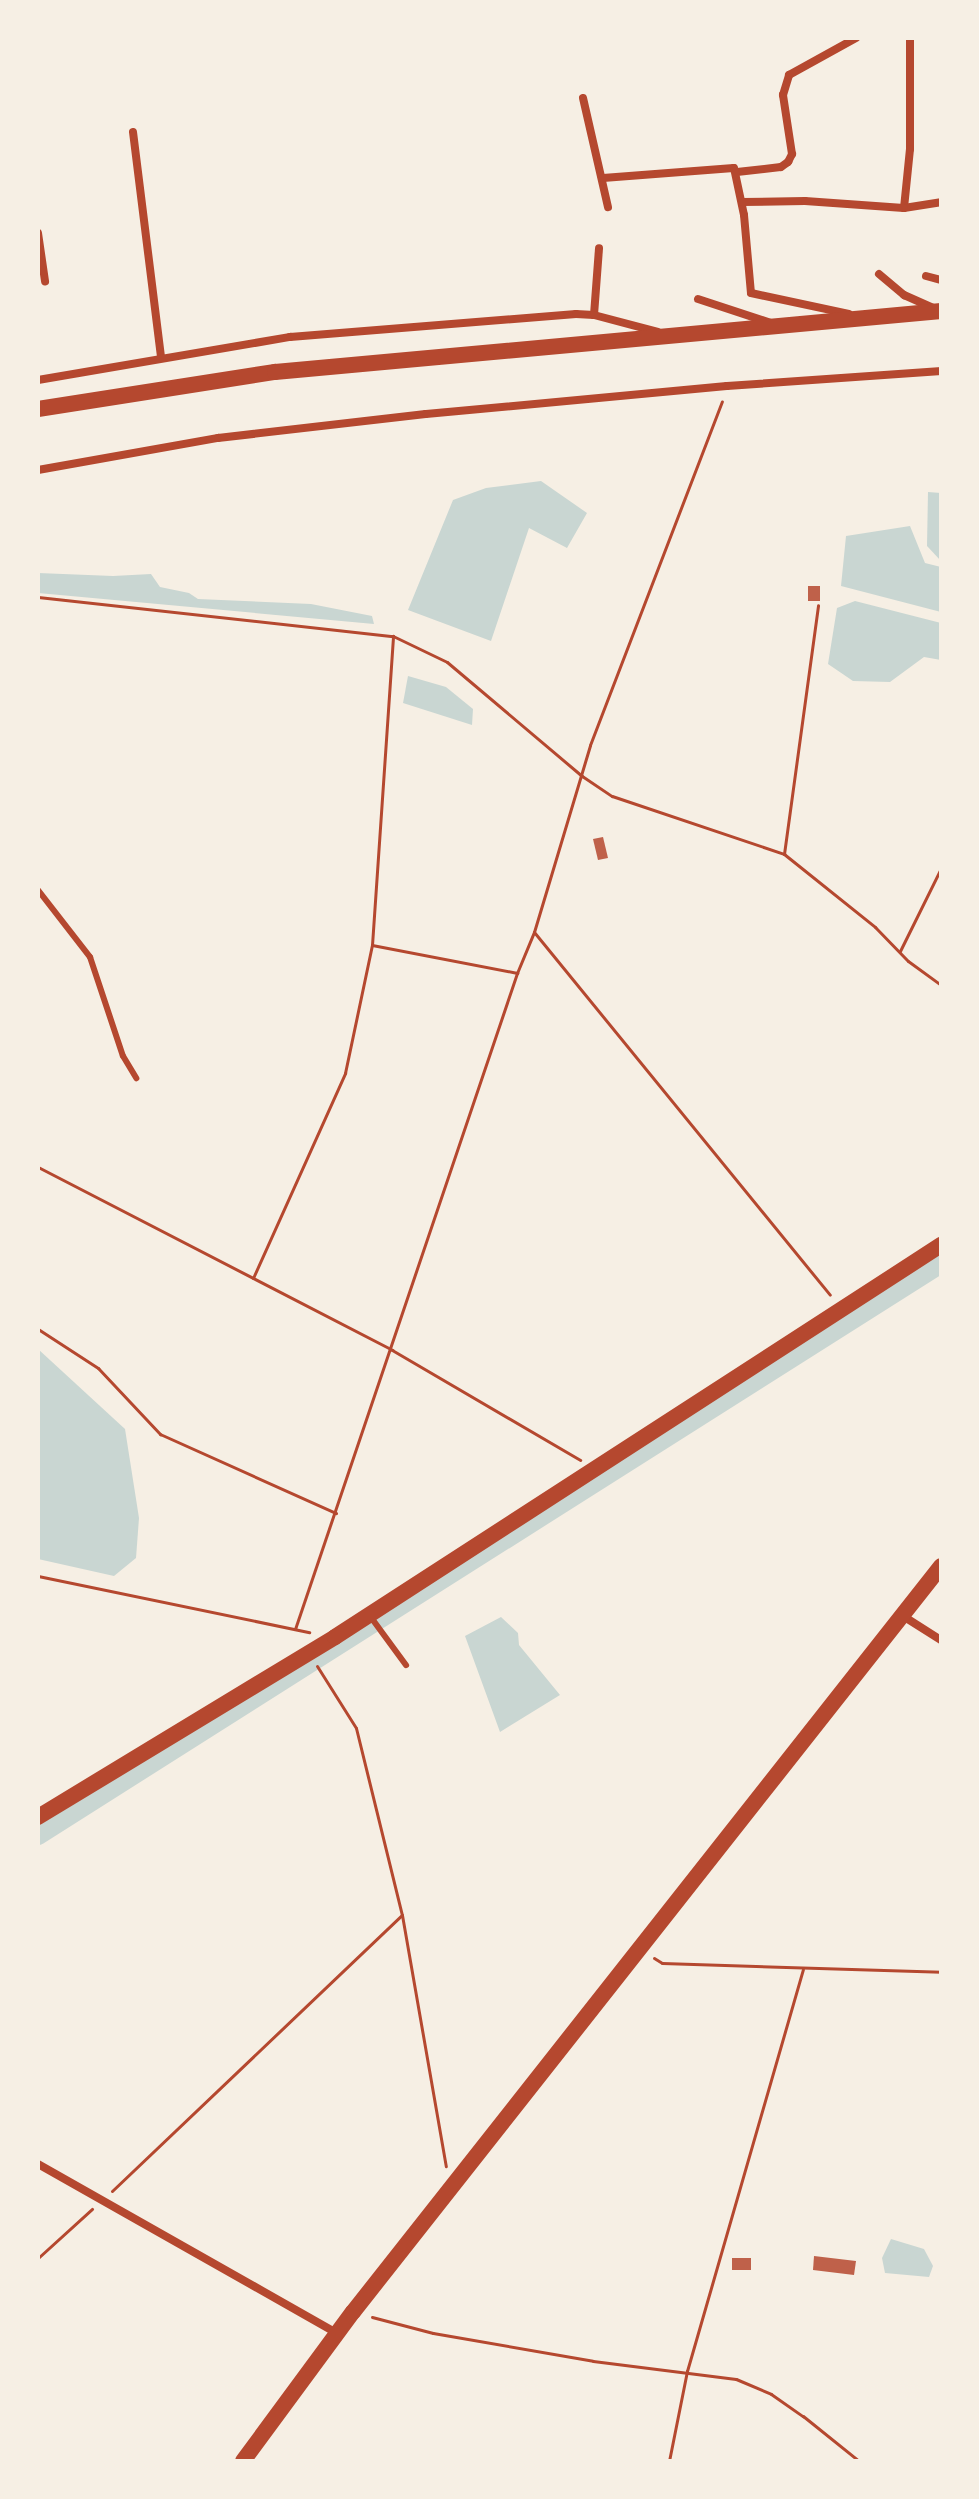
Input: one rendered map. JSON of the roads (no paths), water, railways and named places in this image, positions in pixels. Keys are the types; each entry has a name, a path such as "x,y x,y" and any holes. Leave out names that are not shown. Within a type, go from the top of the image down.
{"main road":[{"path":"38,409 275,372 941,311"},
{"path":"38,1817 370,1616 941,1245"},
{"path":"243,2461 340,2334 353,2312 941,1566"}],"street":[{"path":"603,178 729,166 737,172 781,167 792,154 783,95 789,75 856,38"},
{"path":"904,208 910,149 910,38"},
{"path":"583,98 608,207"},
{"path":"133,132 161,357"},
{"path":"737,172 751,293 871,318"},
{"path":"742,202 805,201 904,208 941,202"},
{"path":"38,233 45,281"},
{"path":"594,315 599,248"},
{"path":"879,274 904,295 941,311"},
{"path":"926,276 941,280"},
{"path":"698,299 779,326"},
{"path":"38,380 290,337 594,315 671,336"},
{"path":"38,470 218,438 426,414 727,386 941,371"},
{"path":"903,1616 941,1640"},
{"path":"38,2164 340,2334"}],"lane":[{"path":"38,890 90,957 123,1056 136,1078"},
{"path":"370,1616 406,1665"}],"waterway":[{"path":"38,1835 941,1263"}]}
